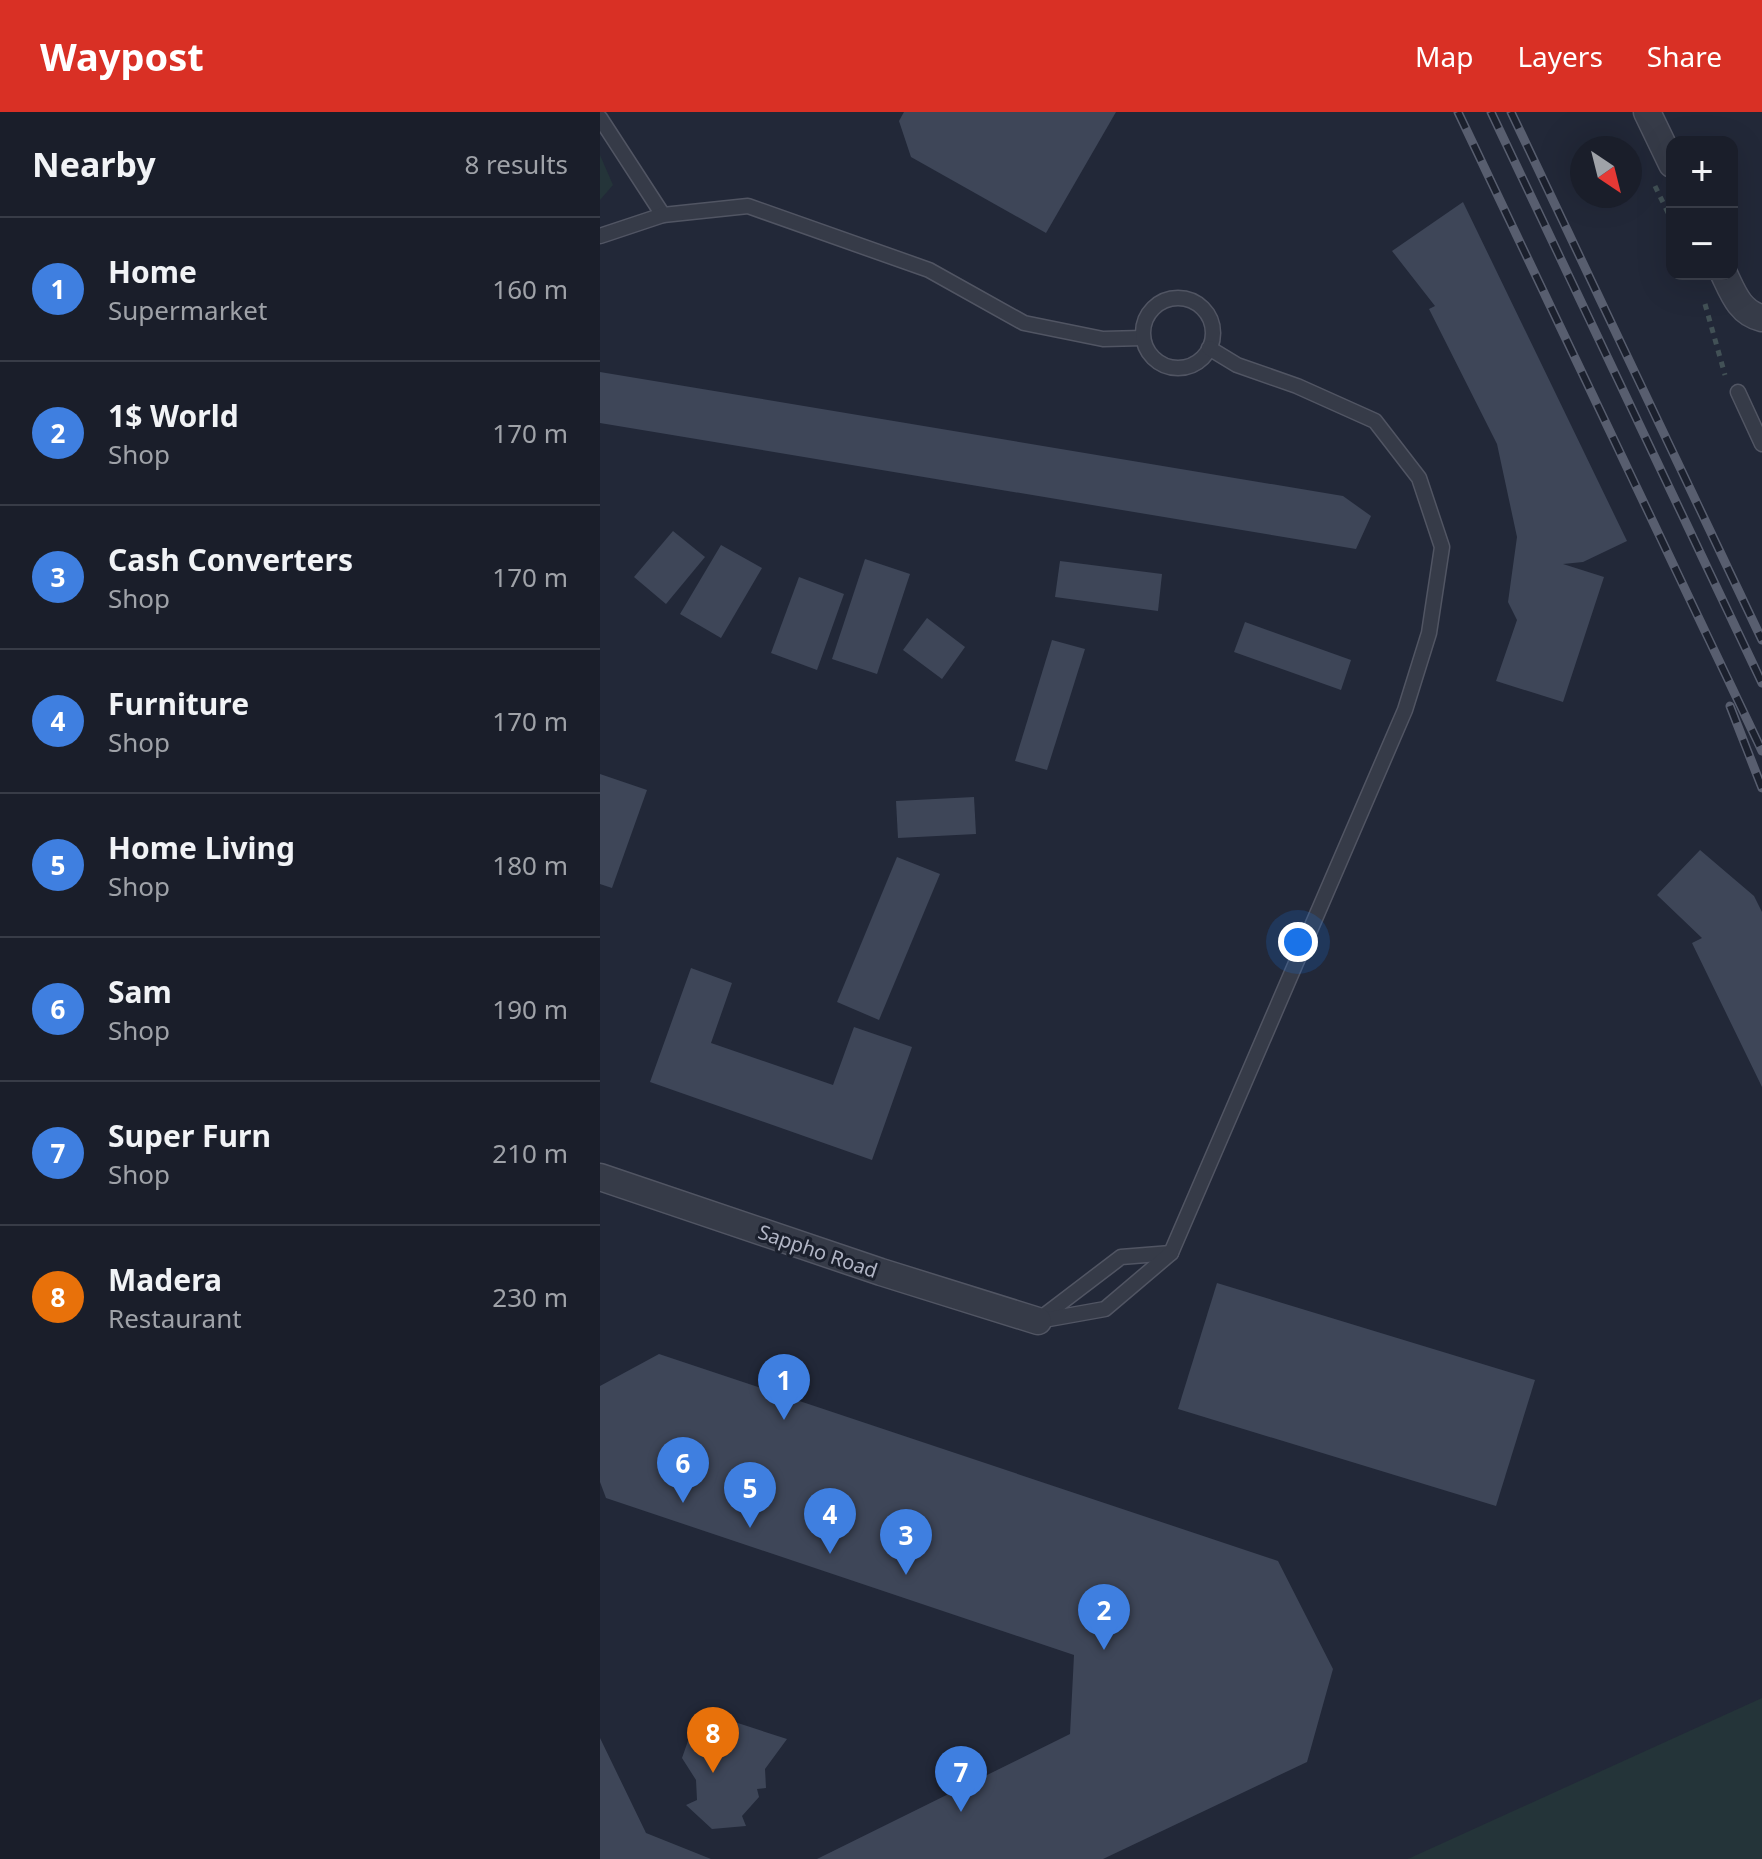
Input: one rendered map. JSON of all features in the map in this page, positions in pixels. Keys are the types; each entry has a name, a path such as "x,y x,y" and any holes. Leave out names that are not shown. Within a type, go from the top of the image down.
{"street":[{"path":"1647,112 1666,152"},
{"path":"1728,280 1752,312"},
{"name":"Sappho Road","path":"600,1177 881,1272 1038,1321"}],"lane":[{"path":"600,118 663,215"},
{"path":"600,236 663,215 748,206 929,270 1024,323 1103,339 1143,338"},
{"path":"1169,299 1189,299 1207,314 1212,324 1209,348 1194,364 1172,367 1153,357 1143,338 1147,315 1155,306 1169,299"},
{"path":"1038,1321 1105,1309 1171,1253 1405,710 1429,633 1442,547 1419,478 1375,421 1297,386 1237,365 1209,348"},
{"path":"1738,392 1762,444"},
{"path":"1038,1321 1121,1257 1171,1253"}],"path":[{"path":"1702,290 1722,371 1738,392"}],"shaded area":[{"path":"600,155 613,185 600,200"},
{"path":"1762,1698 1762,1859 1407,1859 1410,1858"}],"building":[{"path":"904,112 1116,112 1046,233 911,157 899,121"},
{"path":"1463,202 1627,541 1583,562 1563,564 1604,577 1563,702 1496,681 1517,620 1508,602 1517,537 1497,444 1429,309 1435,306 1392,251"},
{"path":"600,372 1343,496 1371,516 1356,549 600,423"},
{"path":"673,531 705,557 666,604 634,577"},
{"path":"721,545 762,568 721,638 680,614"},
{"path":"865,559 910,574 877,674 832,659"},
{"path":"1060,561 1162,574 1158,611 1055,597"},
{"path":"799,577 844,594 817,670 771,653"},
{"path":"927,618 965,647 942,679 903,650"},
{"path":"1245,622 1351,660 1341,690 1234,652"},
{"path":"1052,640 1085,649 1047,770 1015,761"},
{"path":"600,774 647,790 612,888 600,884"},
{"path":"974,797 976,834 898,838 896,801"},
{"path":"1700,850 1754,896 1762,912 1762,1087 1692,943 1702,938 1657,895"},
{"path":"897,857 940,874 879,1020 837,1002"},
{"path":"691,968 732,983 711,1043 833,1085 854,1027 912,1047 872,1160 650,1082"},
{"path":"1217,1283 1535,1380 1496,1506 1178,1409"},
{"path":"659,1354 1278,1561 1333,1669 1307,1762 1103,1859 817,1859 1070,1734 1074,1655 606,1498 600,1482 600,1386"},
{"path":"710,1714 787,1739 765,1769 766,1788 757,1789 759,1797 742,1816 746,1826 712,1829 686,1805 697,1800 696,1780 682,1758 695,1721"},
{"path":"600,1738 646,1833 711,1859 600,1859"}],"railway":[{"path":"1458,112 1762,751"},
{"path":"1491,112 1762,683"},
{"path":"1511,112 1762,640"},
{"path":"1730,706 1762,788"}],"place":[{"name":"Home","path":"784,1420"},
{"name":"Sam","path":"683,1503"},
{"name":"Home Living","path":"750,1528"},
{"name":"Furniture","path":"830,1554"},
{"name":"Cash Converters","path":"906,1575"},
{"name":"1$ World","path":"1104,1650"},
{"name":"Madera","path":"713,1773"},
{"name":"Super Furn","path":"961,1812"}]}
